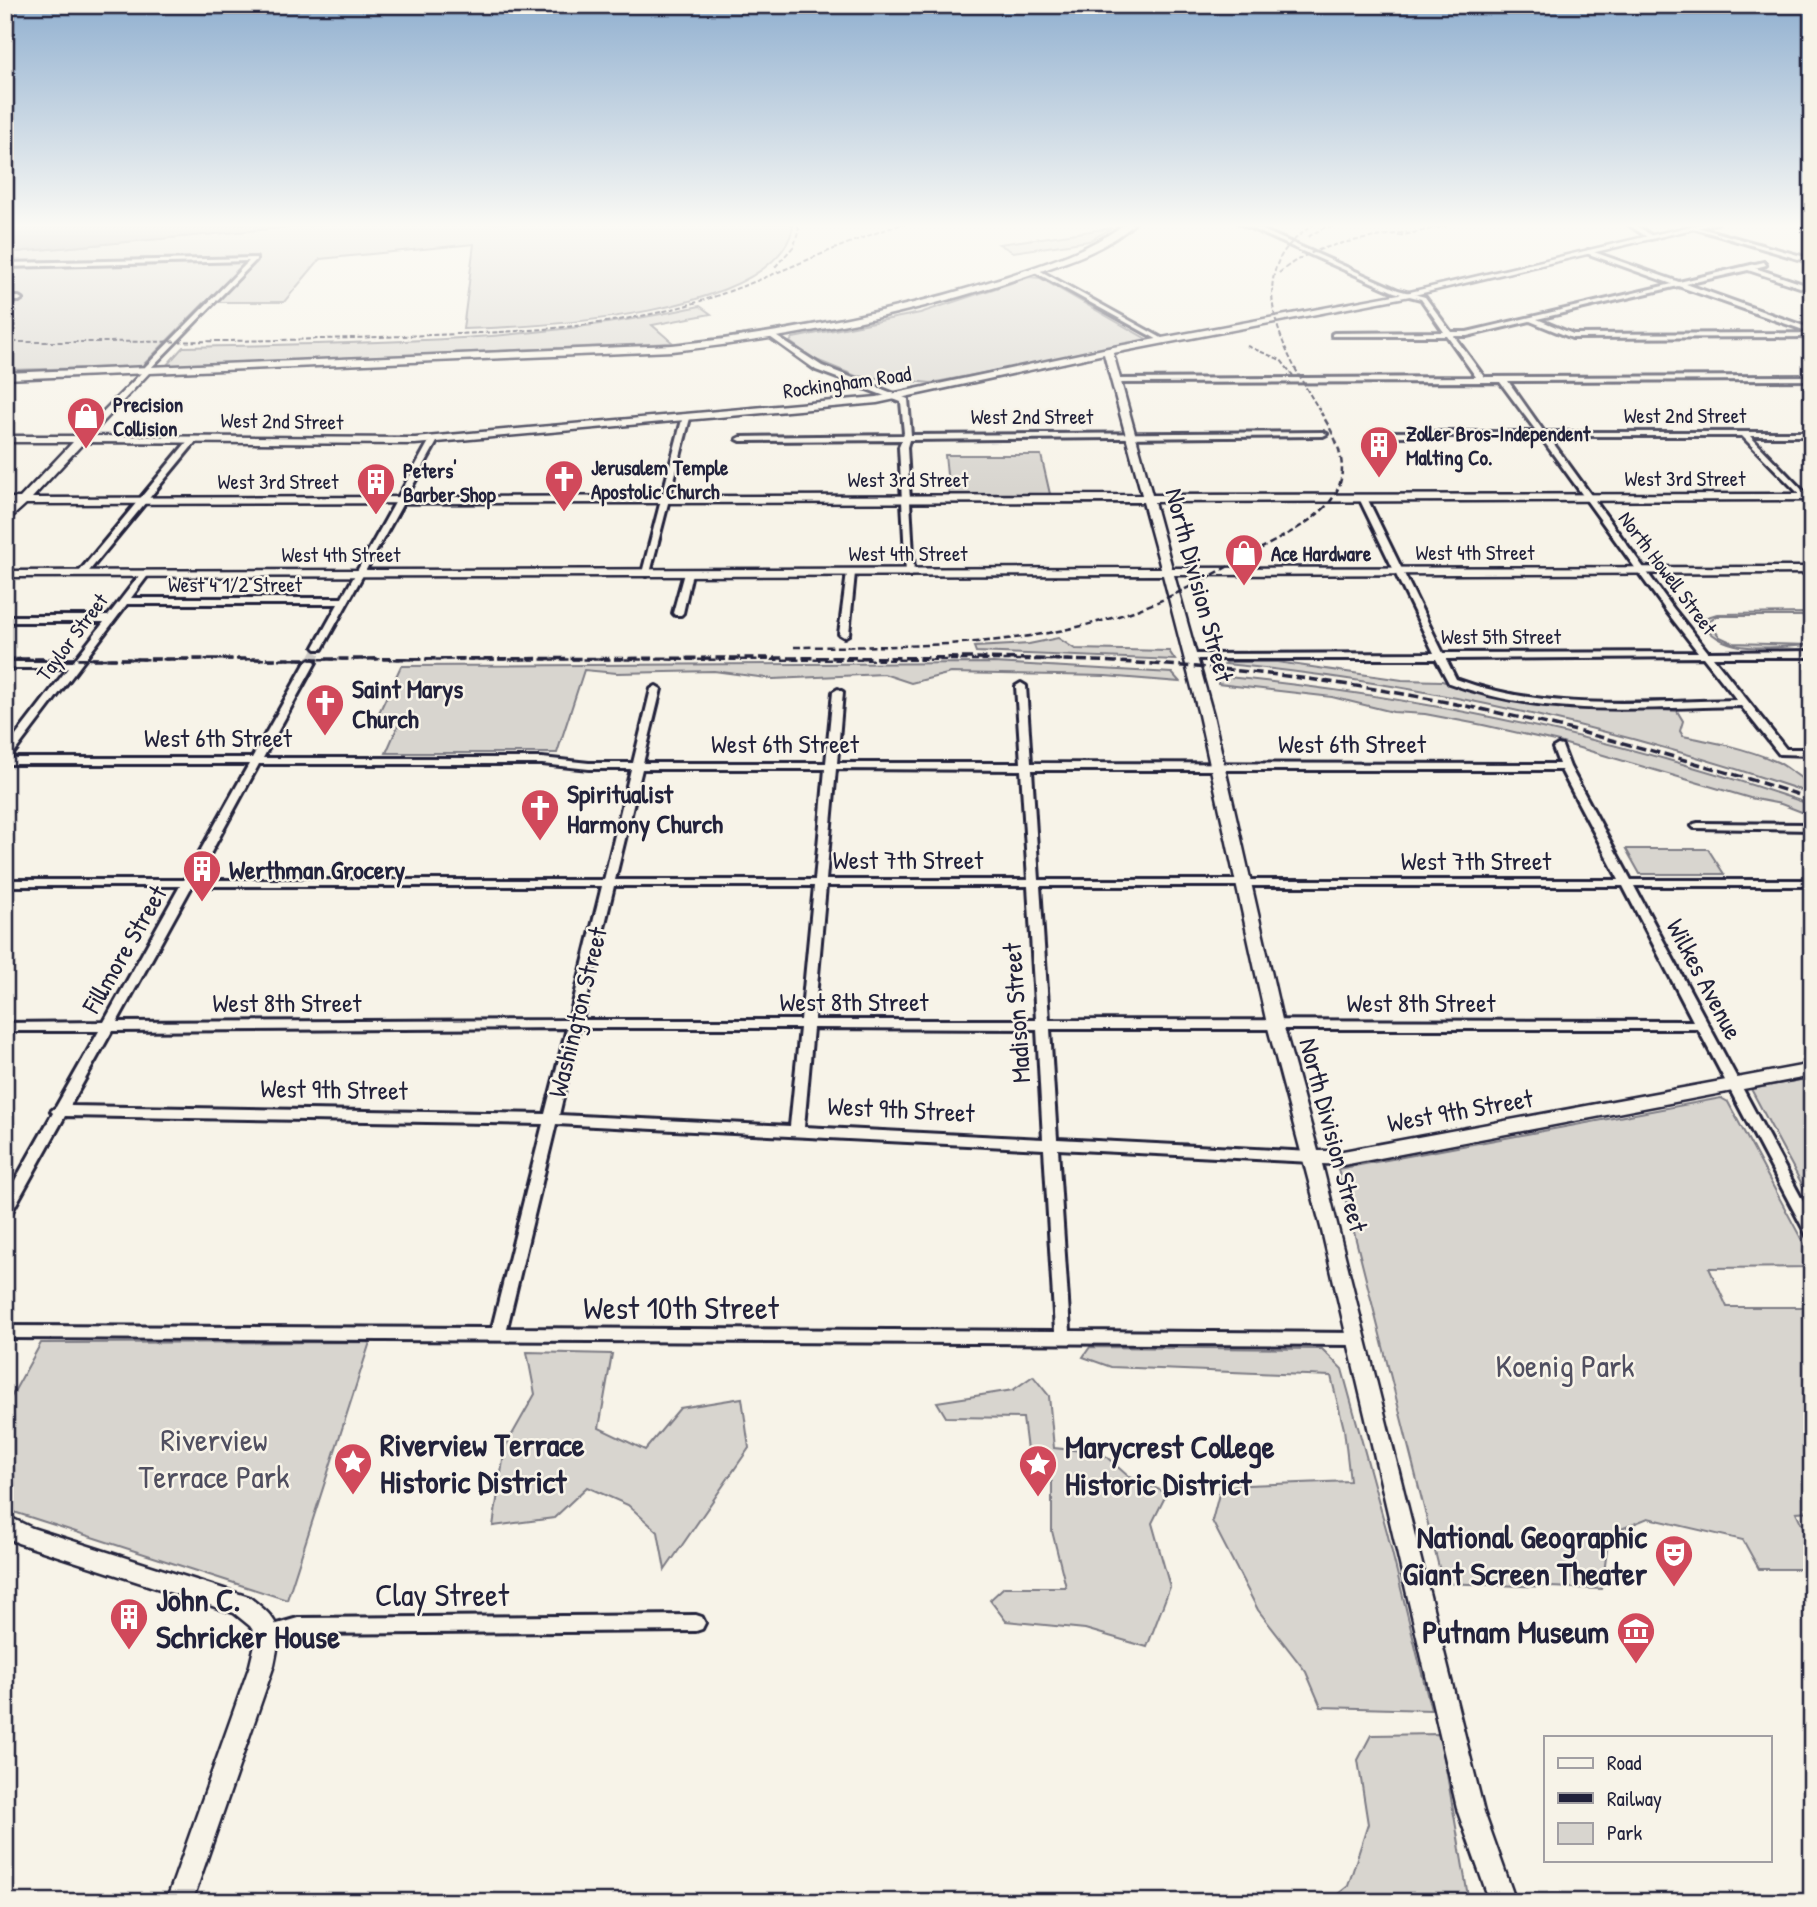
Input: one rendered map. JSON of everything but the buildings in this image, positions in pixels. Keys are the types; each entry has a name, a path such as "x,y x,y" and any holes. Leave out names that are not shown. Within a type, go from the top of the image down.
{"main road":[{"path":"5,374 146,371 672,348 772,336 897,312"},
{"name":"Rockingham Road","path":"557,429 896,397 1108,351 1313,312"},
{"name":"North Division Street","path":"1108,351 1191,657 1275,1024 1312,1157 1471,1812 1503,1902"},
{"path":"5,520 146,371"},
{"name":"West 2nd Street","path":"5,439 434,440 557,429"},
{"name":"West 3rd Street","path":"5,501 1148,498 1809,500"},
{"name":"West 4th Street","path":"5,574 1812,570"},
{"name":"West 9th Street","path":"1312,1157 1343,1158 1812,1070"},
{"path":"5,1525 26,1536 241,1605 258,1618 269,1634 262,1665 179,1902"}],"street":[{"path":"146,371 203,312"},
{"path":"1111,312 1164,341"},
{"path":"1433,312 1482,380"},
{"path":"1334,335 1467,334 1560,312"},
{"path":"1755,312 1812,333"},
{"path":"1530,319 1572,336 1812,333"},
{"path":"772,336 819,368 905,401 908,433 903,447 910,572"},
{"path":"1118,381 1812,378"},
{"name":"North Howell Street","path":"1503,380 1641,570 1783,752 1812,752"},
{"path":"646,573 686,418"},
{"name":"West 2nd Street","path":"1390,434 1812,434"},
{"path":"1744,434 1809,500"},
{"name":"West 2nd Street","path":"741,439 1323,435"},
{"name":"Taylor Street","path":"82,574 194,439"},
{"path":"319,647 434,440"},
{"path":"1363,498 1452,681 1541,702 1590,705 1743,703"},
{"path":"678,613 688,573"},
{"path":"844,634 851,573"},
{"name":"Taylor Street","path":"5,759 145,574"},
{"name":"West 4 1/2 Street","path":"124,601 346,601"},
{"path":"5,620 110,619"},
{"name":"West 5th Street","path":"1191,657 1812,654"},
{"name":"Fillmore Street","path":"58,1111 311,662"},
{"path":"5,665 75,665"},
{"name":"Madison Street","path":"1021,687 1063,1337"},
{"name":"Washington Street","path":"498,1335 656,689"},
{"path":"797,1130 838,692"},
{"name":"Wilkes Avenue","path":"1558,748 1565,767 1629,883 1812,1232"},
{"name":"West 6th Street","path":"5,759 542,761 589,766 1565,767"},
{"path":"1698,826 1812,827"},
{"name":"West 7th Street","path":"5,883 1812,883"},
{"name":"West 8th Street","path":"5,1027 573,1024 1703,1025"},
{"path":"5,1211 58,1111"},
{"name":"West 9th Street","path":"58,1111 549,1119 1312,1157"},
{"name":"West 10th Street","path":"5,1332 1357,1339"},
{"name":"Clay Street","path":"269,1634 298,1626 696,1623"}],"green space":[{"path":"5,312 195,312 141,367 5,370"},
{"path":"465,312 642,312 543,325 463,329"},
{"path":"670,312 711,314 652,325 673,343 166,366 183,347 443,339 507,335 636,319"},
{"path":"1099,312 1150,341 931,383 856,376 814,359 790,342 793,338 920,313"},
{"path":"945,455 1041,455 1050,494 949,494"},
{"path":"1812,613 1804,616 1716,616 1708,622 1720,637 1733,643 1812,645 1767,648 1737,645 1723,641 1711,633 1702,622 1704,618 1717,614"},
{"path":"1058,638 1075,649 1169,651 1175,660 976,652 974,647 1029,644"},
{"path":"1277,662 1402,680 1442,681 1493,697 1537,704 1677,711 1683,721 1680,731 1683,736 1764,756 1812,784 1812,794 1670,749 1522,712 1373,683 1225,664"},
{"path":"993,663 1172,673 1180,682 1105,676 951,673 911,683 884,674 773,679 714,671 617,673 584,670 557,753 386,753 400,721 375,721 401,666"},
{"path":"1218,676 1369,695 1593,740 1666,759 1812,805 1812,816 1781,804 1750,798 1559,742 1425,714 1393,712 1332,697 1218,684"},
{"path":"1626,849 1708,849 1724,874 1640,874"},
{"path":"1812,1078 1812,1203 1751,1089"},
{"name":"Koenig Park","path":"1721,1098 1728,1102 1812,1259 1812,1267 1709,1268 1727,1307 1812,1307 1812,1511 1796,1512 1812,1546 1812,1569 1759,1569 1743,1540 1648,1518 1609,1534 1602,1589 1443,1583 1338,1169"},
{"name":"Riverview Terrace Park","path":"370,1342 287,1600 14,1512 5,1504 5,1408 41,1343"},
{"path":"1090,1347 1322,1349 1342,1369 1387,1532 1431,1710 1321,1707 1306,1672 1258,1610 1212,1521 1221,1486 1350,1481 1344,1429 1331,1376 1111,1367 1083,1357"},
{"path":"527,1352 612,1354 599,1428 645,1450 680,1408 742,1398 749,1448 665,1570 658,1532 628,1505 587,1487 554,1518 493,1526 505,1447 535,1394"},
{"path":"1033,1376 1049,1396 1054,1448 1102,1453 1129,1477 1167,1493 1152,1523 1170,1587 1147,1647 1085,1629 1006,1621 990,1600 1004,1587 1066,1587 1052,1531 1052,1482 1030,1474 1023,1418 946,1417 937,1402 1013,1390"},
{"path":"1440,1734 1469,1902 1328,1902 1348,1886 1368,1824 1358,1760 1371,1735"}],"tunnel":[{"path":"312,660 319,647"}],"railway":[{"path":"5,342 353,338 497,332 559,328 659,312"},
{"path":"1275,312 1292,361 1322,414"},
{"path":"1247,346 1281,360 1294,377"},
{"path":"794,647 925,645 1012,638 1097,622 1170,596 1303,525 1333,498 1340,481 1342,462 1335,440 1321,413"},
{"path":"958,658 1067,660 5,659 958,658"},
{"path":"1067,660 1250,672 1447,702 1631,745 1812,799"}],"place":[{"name":"Precision Collision","path":"86,450"},
{"name":"Zoller Bros-Independent Malting Co.","path":"1379,479"},
{"name":"Jerusalem Temple Apostolic Church","path":"564,513"},
{"name":"Peters' Barber Shop","path":"376,516"},
{"name":"Ace Hardware","path":"1244,587"},
{"name":"Saint Marys Church","path":"325,737"},
{"name":"Spiritualist Harmony Church","path":"540,842"},
{"name":"Werthman Grocery","path":"202,903"},
{"name":"Riverview Terrace Historic District","path":"353,1496"},
{"name":"Marycrest College Historic District","path":"1038,1498"},
{"name":"National Geographic Giant Screen Theater","path":"1674,1588"},
{"name":"John C. Schricker House","path":"129,1651"},
{"name":"Putnam Museum","path":"1636,1665"}]}
